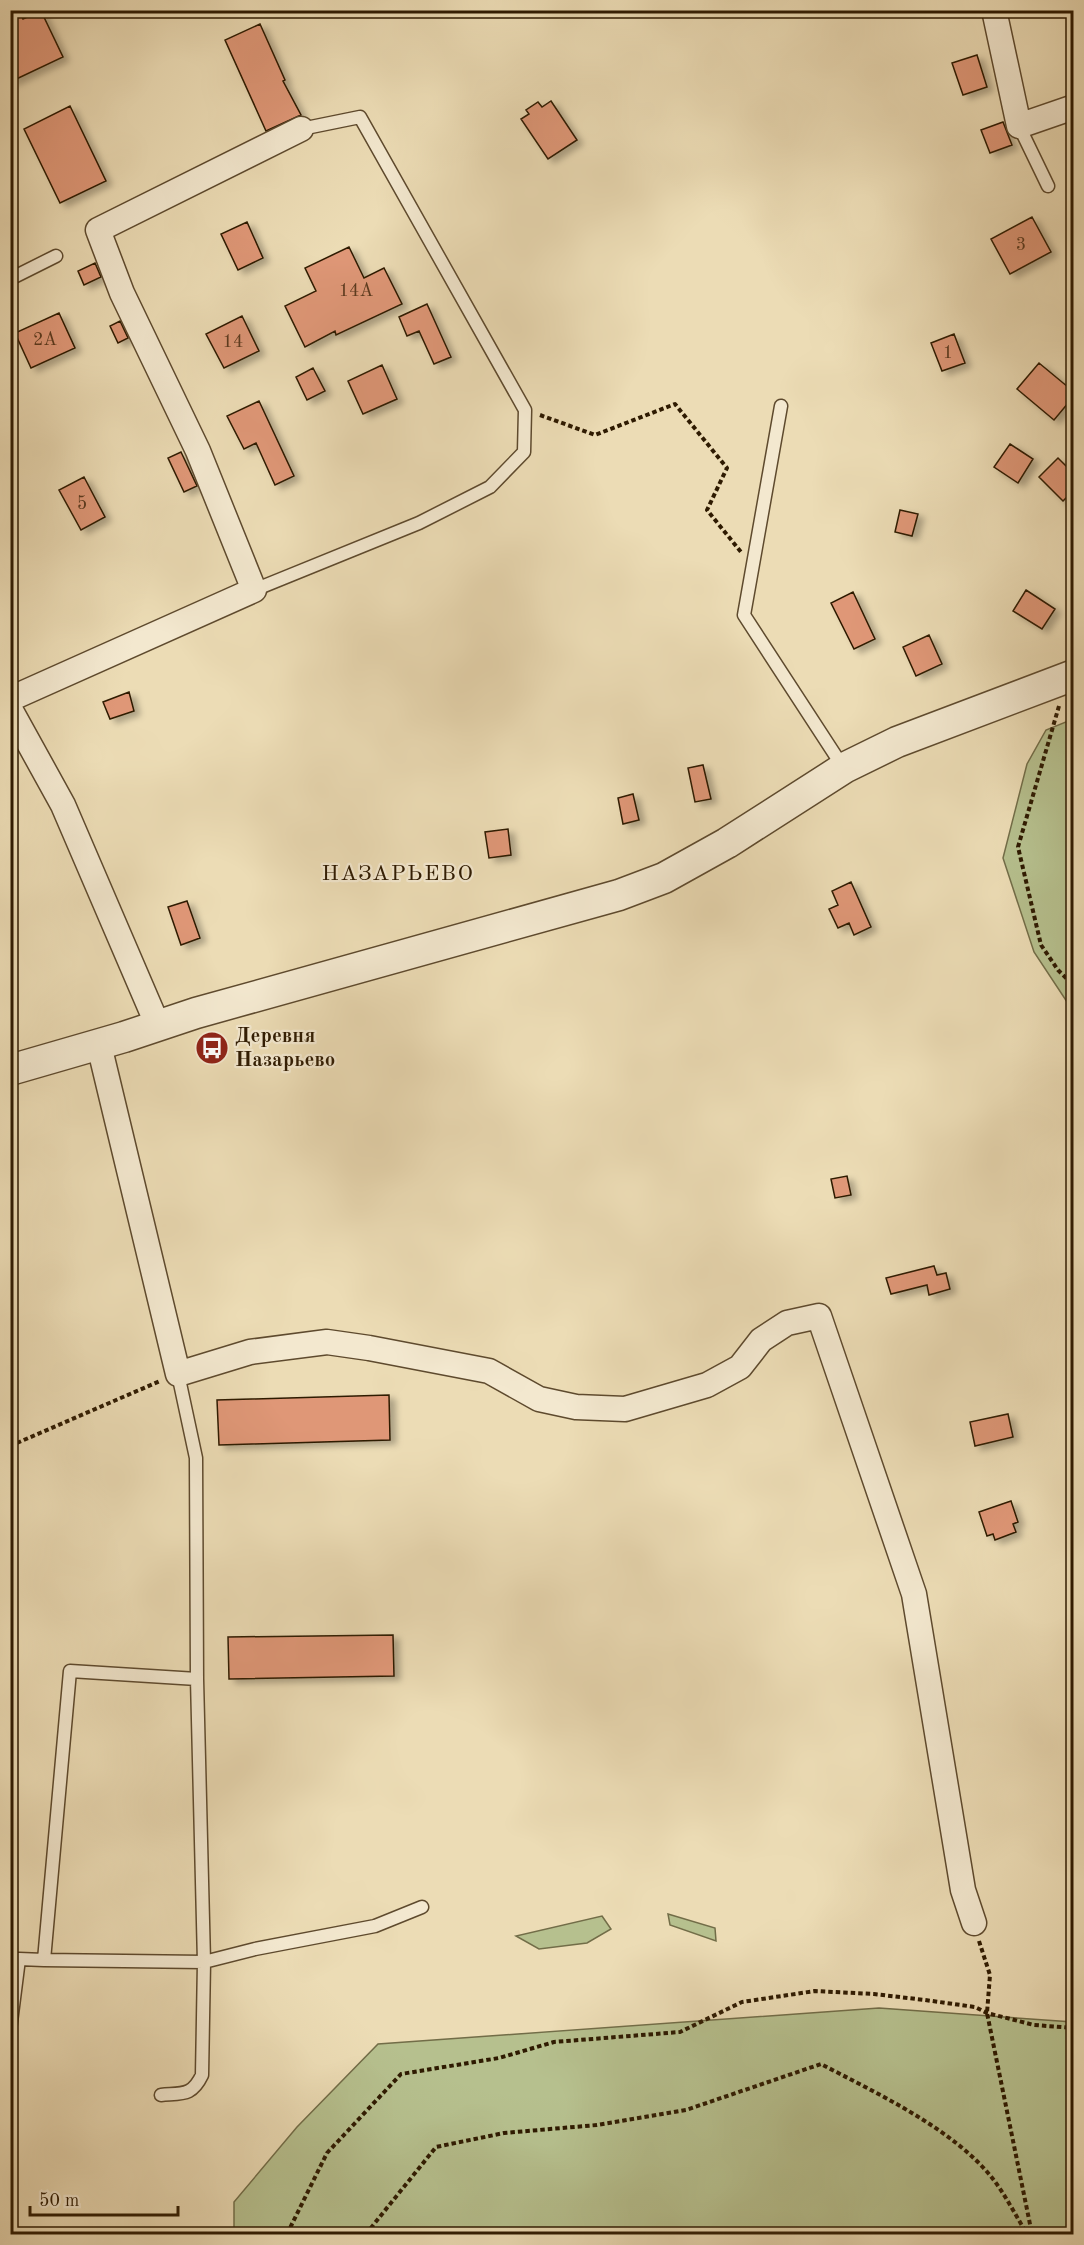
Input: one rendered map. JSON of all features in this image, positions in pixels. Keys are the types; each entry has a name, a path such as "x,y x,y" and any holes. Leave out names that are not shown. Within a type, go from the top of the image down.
{"street":[{"path":"994,10 1019,126 1074,107"},
{"path":"10,699 254,590 198,451 122,293 98,230 301,129"},
{"path":"10,1070 256,996 619,895 664,878 727,843 844,768 897,742 1072,671"},
{"path":"10,709 63,805 158,1026"},
{"path":"99,1045 178,1374 250,1352 327,1342 489,1371 539,1399 576,1407 625,1409 707,1385 740,1367 761,1340 787,1323 819,1316 914,1594 963,1890 974,1923"}],"lane":[{"path":"254,590 419,524 490,487 524,452 525,410 360,117 301,129"},
{"path":"1019,126 1048,186"},
{"path":"10,279 56,256"},
{"path":"781,406 744,615 844,768"},
{"path":"161,2095 187,2093 196,2087 202,2075 204,1962 197,1679 196,1458 178,1374"},
{"path":"44,1960 70,1671 197,1679"},
{"path":"10,2030 19,1959 204,1962 255,1949 375,1926 422,1907"}],"path":[{"path":"525,410 595,435 675,404 727,468 707,510 753,567"},
{"path":"1072,671 1018,847 1041,945 1058,970 1074,986"},
{"path":"10,1446 178,1374"},
{"path":"974,1923 990,1975 987,2013 1029,2235"},
{"path":"287,2235 327,2153 401,2074 499,2058 554,2042 680,2032 742,2002 815,1991 874,1994 975,2007 987,2013 1034,2025 1074,2028"},
{"path":"366,2235 436,2147 504,2133 597,2125 686,2110 821,2064 879,2094 950,2137 993,2179 1029,2235"}],"green space":[{"path":"1073,719 1073,1011 1034,952 1003,858 1027,764 1046,730"},
{"path":"668,1914 715,1928 716,1941 670,1925"},
{"path":"602,1916 611,1929 587,1943 539,1949 516,1936"},
{"path":"879,2008 1073,2022 1073,2234 234,2234 234,2202 297,2127 378,2044"}],"building":[{"path":"10,10 19,10 23,19 41,11 63,57 10,82"},
{"path":"260,24 285,80 283,81 301,115 266,131 225,40"},
{"path":"977,55 987,87 963,95 952,63"},
{"path":"551,101 577,140 548,159 521,119 529,114 526,110 538,102 542,107"},
{"path":"70,106 106,181 60,203 24,129"},
{"path":"1003,122 1012,145 990,153 981,130"},
{"path":"1032,217 1051,252 1010,274 991,239"},
{"path":"247,222 263,258 238,270 221,234"},
{"path":"349,247 364,278 384,268 402,304 336,335 335,331 305,347 285,306 316,291 305,268"},
{"path":"95,263 101,277 84,285 78,271"},
{"path":"427,304 451,357 434,364 419,331 407,336 399,317"},
{"path":"59,313 75,348 31,368 15,333"},
{"path":"242,316 259,351 224,368 206,334"},
{"path":"120,321 128,338 118,343 110,326"},
{"path":"954,334 965,363 942,371 931,343"},
{"path":"1039,363 1074,392 1074,396 1054,420 1017,389"},
{"path":"382,365 397,399 363,414 348,381"},
{"path":"313,368 325,391 307,400 296,377"},
{"path":"259,401 294,476 275,485 256,443 244,449 227,416"},
{"path":"1010,444 1033,459 1018,483 994,467"},
{"path":"181,452 197,486 184,492 168,458"},
{"path":"1058,458 1074,474 1074,490 1063,501 1039,477"},
{"path":"84,477 105,517 81,530 59,490"},
{"path":"900,510 918,514 912,536 895,532"},
{"path":"1026,590 1055,609 1042,629 1013,611"},
{"path":"853,592 875,639 854,649 831,603"},
{"path":"929,635 942,664 916,676 903,647"},
{"path":"129,692 134,711 110,719 103,702"},
{"path":"703,765 711,799 695,802 688,768"},
{"path":"633,794 639,820 623,824 618,798"},
{"path":"508,829 511,855 489,858 485,832"},
{"path":"851,882 871,927 854,935 849,923 838,928 829,909 838,905 832,891"},
{"path":"187,901 200,938 181,945 168,907"},
{"path":"847,1176 851,1195 835,1198 831,1179"},
{"path":"934,1266 937,1275 946,1273 950,1289 929,1295 927,1285 891,1294 886,1278"},
{"path":"389,1395 390,1440 219,1445 217,1400"},
{"path":"1008,1414 1013,1437 975,1446 970,1422"},
{"path":"1011,1501 1018,1522 1013,1524 1016,1532 995,1540 993,1534 987,1536 979,1512"},
{"path":"393,1635 394,1676 229,1679 228,1637"}],"place":[{"name":"Деревня Назарьево","path":"212,1048"}],"district":[{"name":"НАЗАРЬЕВО","path":"398,874"}]}
